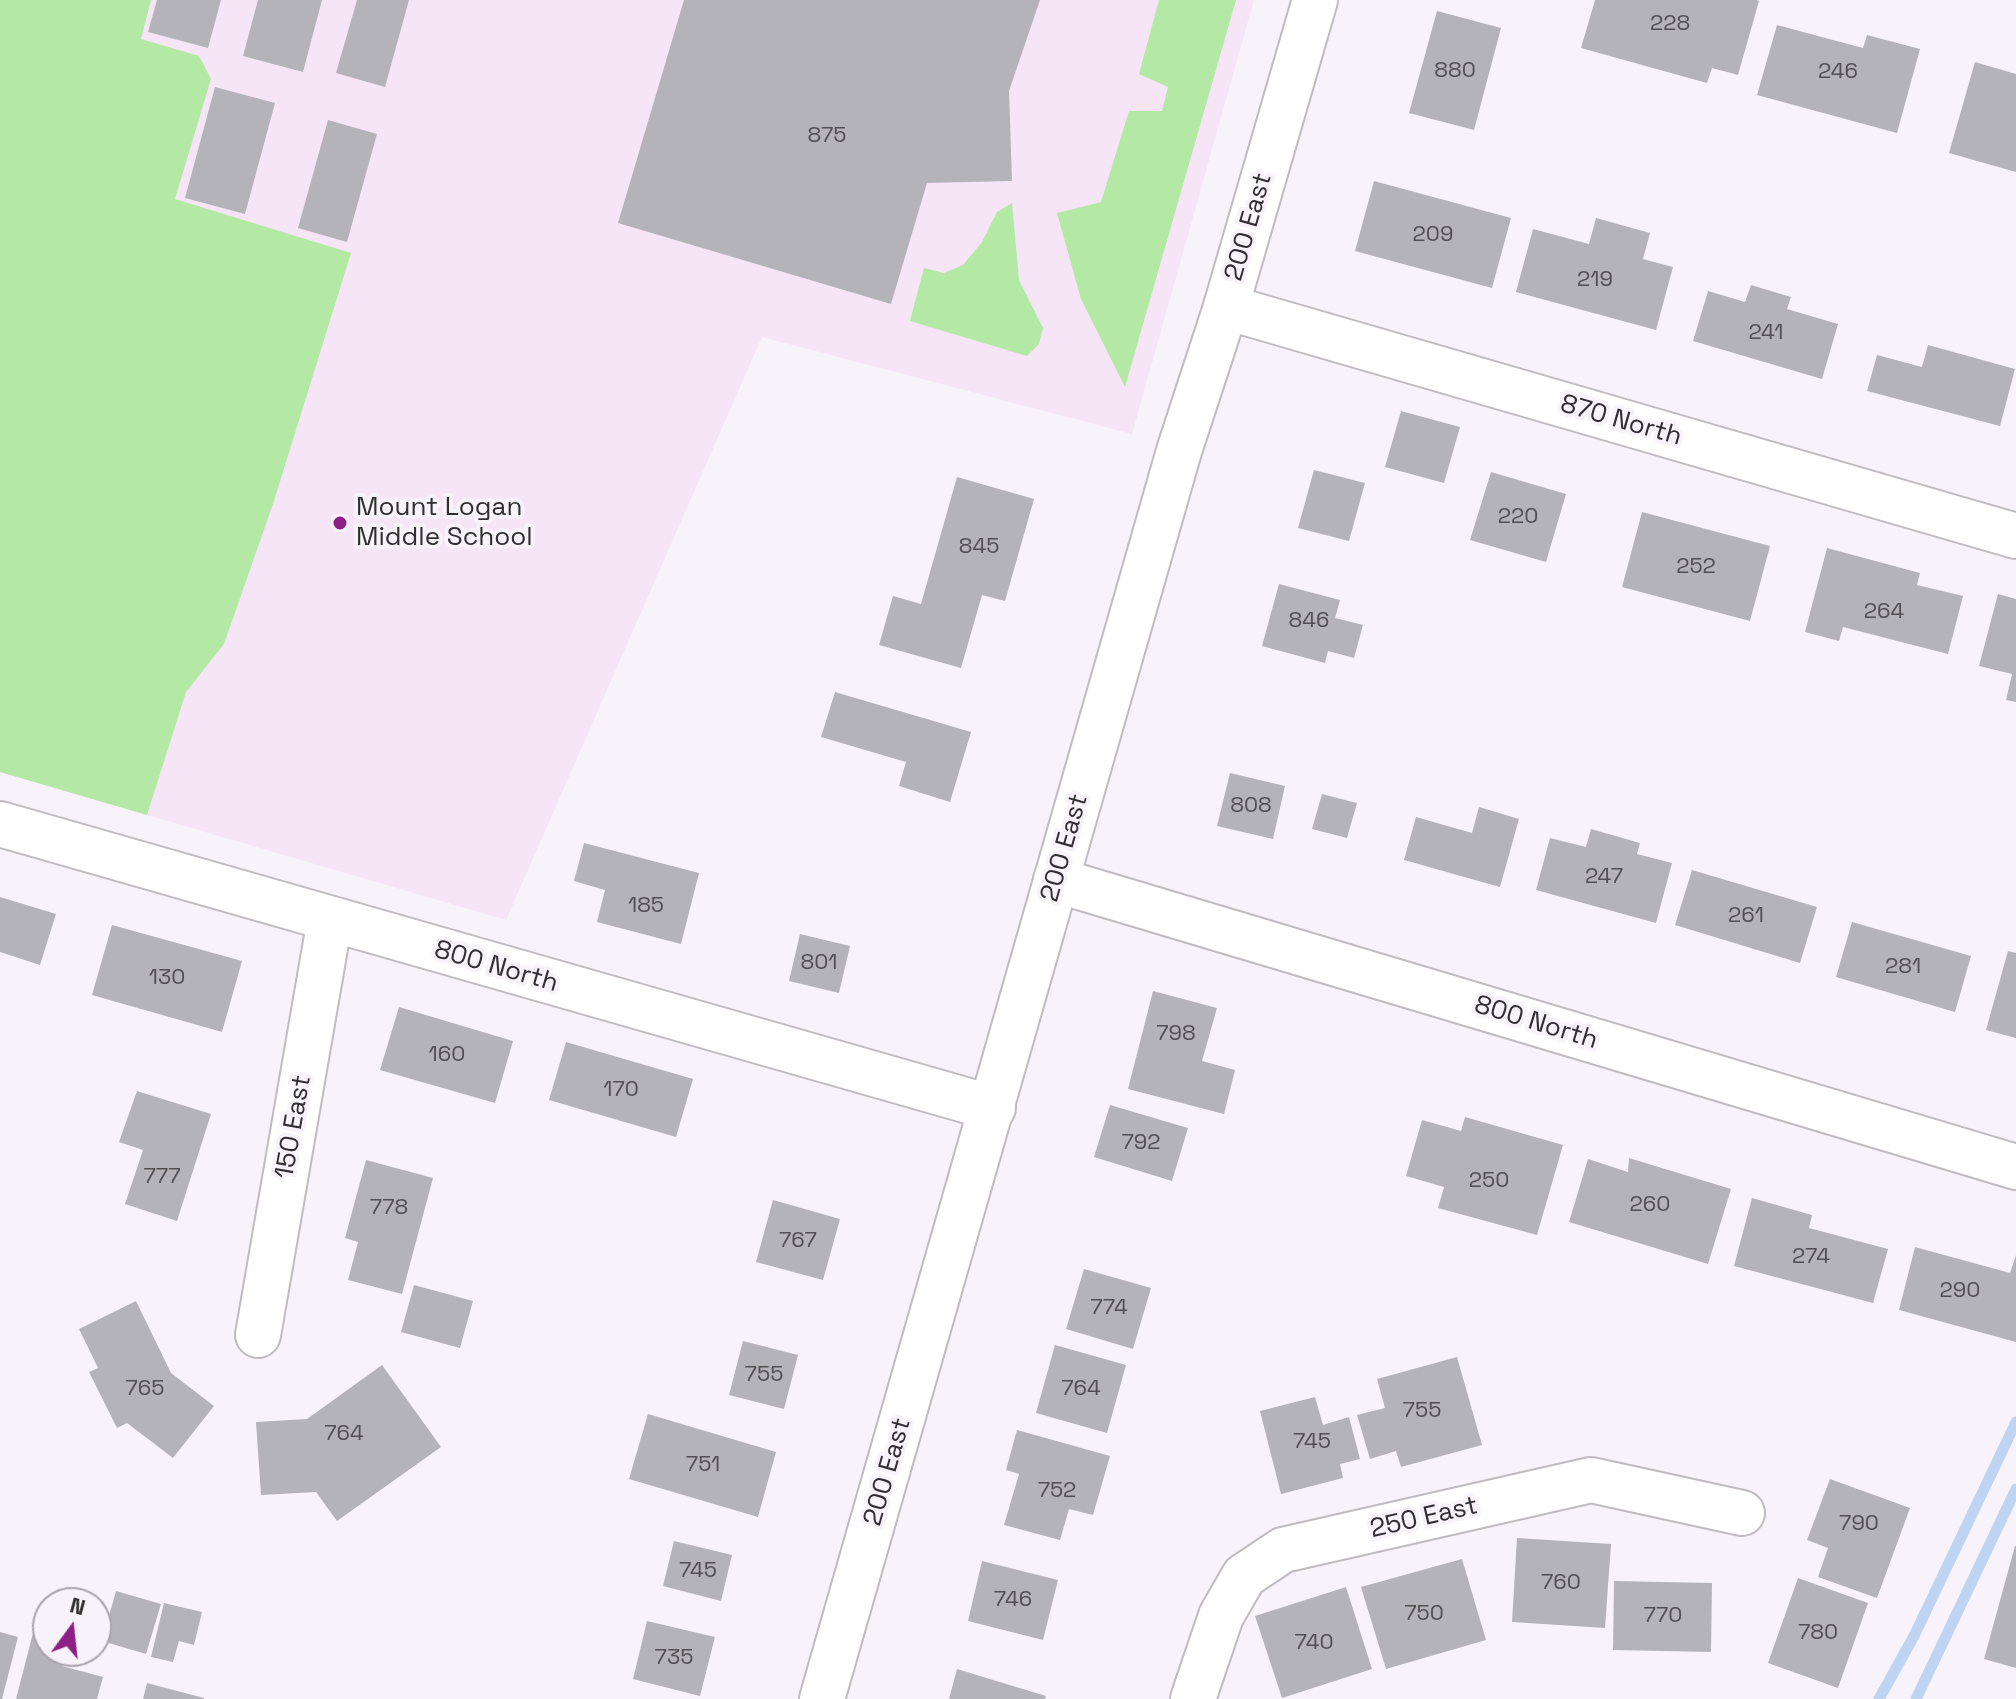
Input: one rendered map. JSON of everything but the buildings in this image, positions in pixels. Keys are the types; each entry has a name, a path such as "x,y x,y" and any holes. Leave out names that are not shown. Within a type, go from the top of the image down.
{"street":[{"name":"200 East","path":"822,1699 1179,451 1226,307 1315,0"},
{"name":"870 North","path":"1226,307 2016,536"},
{"name":"800 North","path":"0,824 993,1108"},
{"name":"800 North","path":"1056,880 2016,1167"},
{"name":"150 East","path":"258,1335 330,919"},
{"name":"250 East","path":"1193,1699 1221,1616 1244,1576 1283,1550 1591,1480 1742,1513"}],"shaded area":[{"name":"Mount Logan Middle School","path":"0,0 1254,0 1132,434 762,337 506,920 0,772"}],"green space":[{"path":"0,0 151,0 141,39 199,56 211,79 175,199 351,253 273,504 224,644 186,692 147,815 0,772"},
{"path":"1159,0 1236,0 1125,387 1081,299 1057,213 1101,202 1129,111 1162,111 1168,87 1139,74"},
{"path":"1012,203 1019,280 1043,328 1039,344 1027,356 910,321 924,268 944,273 963,265 982,242 997,212"}],"waterway":[{"path":"1879,1699 1914,1636 2016,1422"},
{"path":"1916,1699 2016,1489"}],"place":[{"name":"Mount Logan Middle School","path":"340,523"}]}
